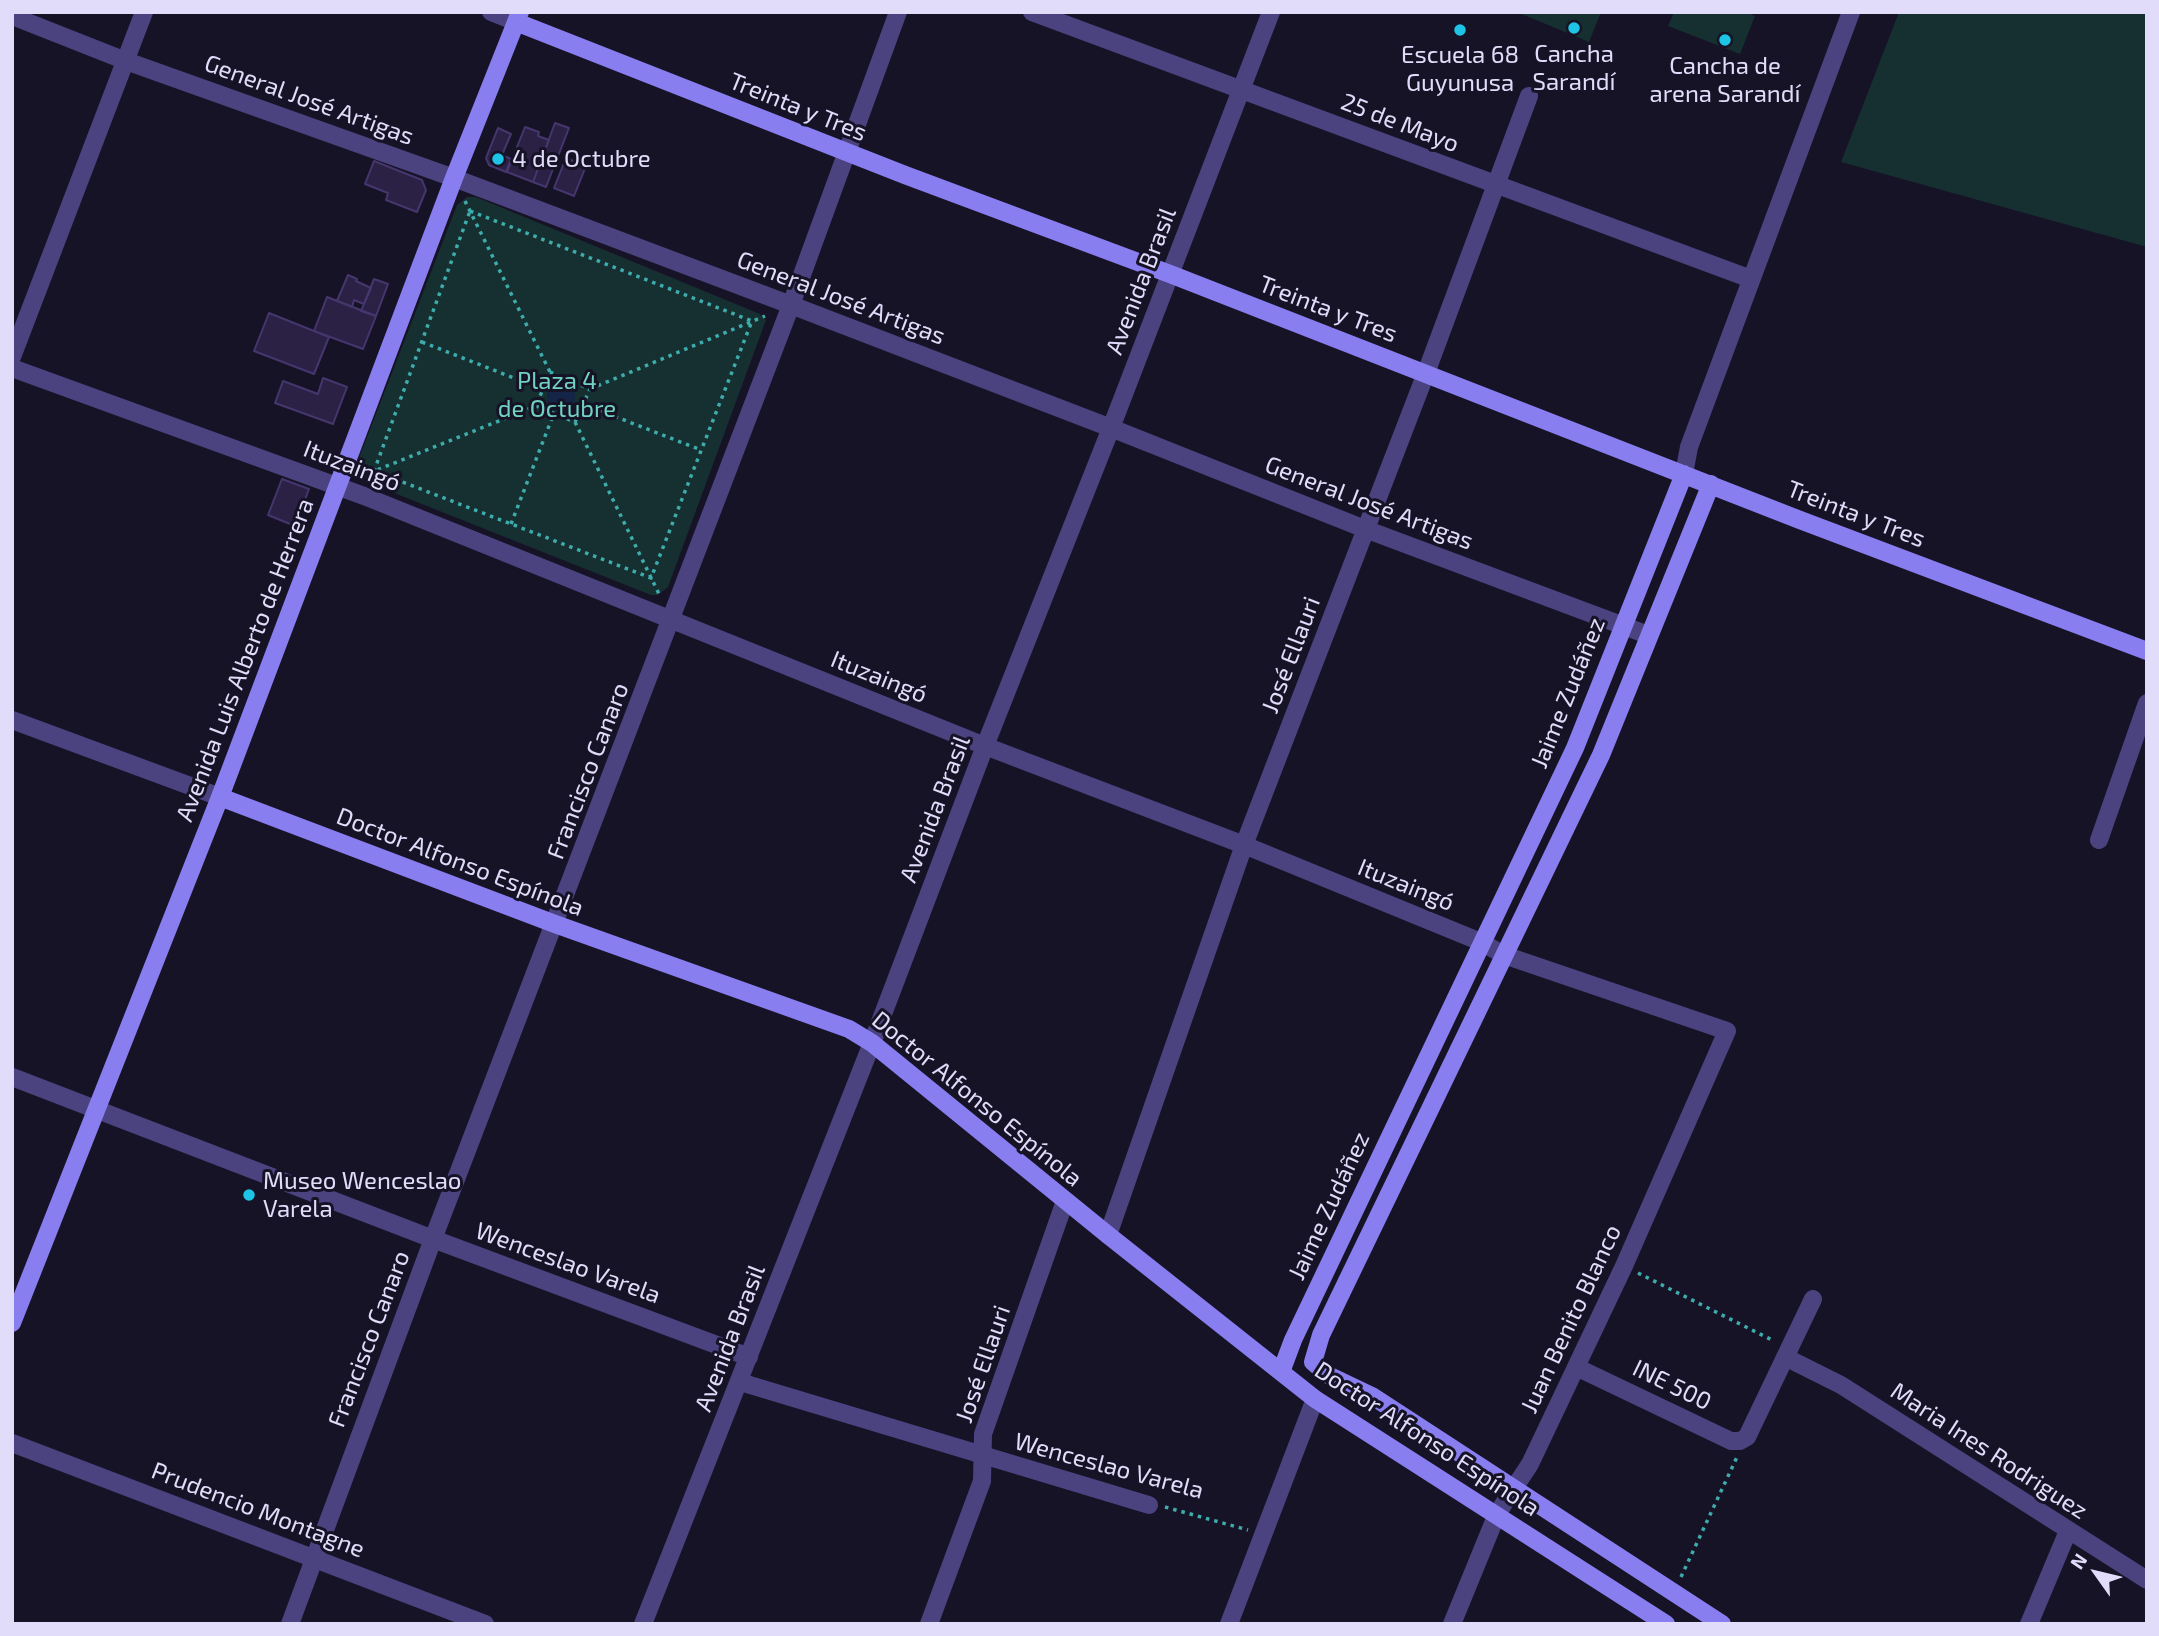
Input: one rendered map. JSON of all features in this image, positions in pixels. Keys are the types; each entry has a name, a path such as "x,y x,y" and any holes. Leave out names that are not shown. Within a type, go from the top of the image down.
{"street":[{"path":"12,357 144,12"},
{"name":"Treinta y Tres","path":"491,12 518,17 847,153 1170,274 2147,651"},
{"name":"Francisco Canaro","path":"290,1624 433,1239 791,305 898,12"},
{"name":"25 de Mayo","path":"1032,12 1751,279"},
{"name":"Avenida Brasil","path":"643,1624 872,1044 1271,12"},
{"name":"Jaime Zudáñez","path":"1281,1372 1293,1340 1575,747 1684,474 1689,447 1851,12"},
{"name":"General José Artigas","path":"12,16 126,61 454,178 791,305 1365,529 1648,635"},
{"name":"Avenida Luis Alberto de Herrera","path":"12,1323 220,797 454,178 518,17"},
{"name":"José Ellauri","path":"1108,1235 1244,845 1426,373 1529,96"},
{"name":"Ituzaingó","path":"12,368 338,485 985,746 1244,845 1481,942 1504,954 1727,1031"},
{"name":"Jaime Zudáñez","path":"1313,1363 1321,1335 1601,755 1711,484"},
{"path":"2099,840 2147,703"},
{"name":"Doctor Alfonso Espínola","path":"12,720 555,924 849,1029 872,1044 1315,1399 1665,1624"},
{"name":"Juan Benito Blanco","path":"1452,1624 1497,1514 1530,1464 1624,1266 1727,1031"},
{"name":"Wenceslao Varela","path":"12,1077 749,1357"},
{"name":"José Ellauri","path":"929,1624 982,1481 983,1434 1065,1201"},
{"path":"1747,1437 1813,1299"},
{"name":"Maria Ines Rodriguez","path":"1787,1353 2147,1580"},
{"path":"1230,1624 1315,1399 1328,1375 1313,1363 1281,1372"},
{"name":"INE 500","path":"1576,1367 1731,1441 1740,1441 1747,1437"},
{"name":"Doctor Alfonso Espínola","path":"1328,1375 1372,1396 1722,1624"},
{"name":"Wenceslao Varela","path":"740,1382 1149,1505"},
{"name":"Prudencio Montagne","path":"12,1443 485,1624"},
{"path":"2029,1624 2068,1531"}],"path":[{"path":"454,178 550,372 590,388"},
{"path":"470,211 752,321"},
{"path":"374,471 470,211"},
{"path":"575,422 590,388 791,305"},
{"path":"651,578 752,321"},
{"path":"422,342 542,389"},
{"path":"536,406 550,372"},
{"path":"583,404 701,450"},
{"path":"338,485 536,406 575,422 671,620"},
{"path":"512,524 554,414"},
{"path":"374,471 651,578"},
{"path":"1624,1266 1787,1353"},
{"path":"1674,1592 1747,1437"},
{"name":"Wenceslao Varela","path":"1149,1505 1159,1505 1264,1534"}],"green space":[{"name":"Cancha Sarandí","path":"1517,12 1601,12 1589,42"},
{"name":"Cancha de arena Sarandí","path":"1674,12 1746,12 1755,16 1740,54 1668,26"},
{"path":"1899,12 2147,12 2147,247 1841,162"},
{"name":"Plaza 4 de Octubre","path":"467,197 476,197 760,314 766,320 668,587 658,595 651,595 369,483 360,475 357,463 457,205"}],"water":[{"path":"561,382 571,386 575,396 571,406 561,410 551,406 547,396 551,386"}],"building":[{"path":"555,123 569,128 546,187 533,182"},
{"path":"525,127 539,132 538,136 549,140 533,182 507,172"},
{"path":"498,128 511,134 502,155 511,159 506,172 489,165 486,158"},
{"path":"566,158 586,166 574,196 554,188"},
{"path":"374,161 422,180 426,190 417,212 386,200 388,193 365,184"},
{"path":"348,275 371,288 364,304 354,300 352,307 337,301"},
{"path":"374,279 388,284 376,316 361,311"},
{"path":"327,297 376,316 363,349 314,331"},
{"path":"269,313 329,337 314,374 254,351"},
{"path":"323,378 347,387 333,424 275,403 283,381 318,394"},
{"path":"282,479 309,489 295,526 268,515"}],"place":[{"name":"Cancha Sarandí","path":"1574,28"},
{"name":"Escuela 68 Guyunusa","path":"1460,30"},
{"name":"Cancha de arena Sarandí","path":"1725,40"},
{"name":"4 de Octubre","path":"498,159"},
{"name":"Museo Wenceslao Varela","path":"249,1195"}]}
